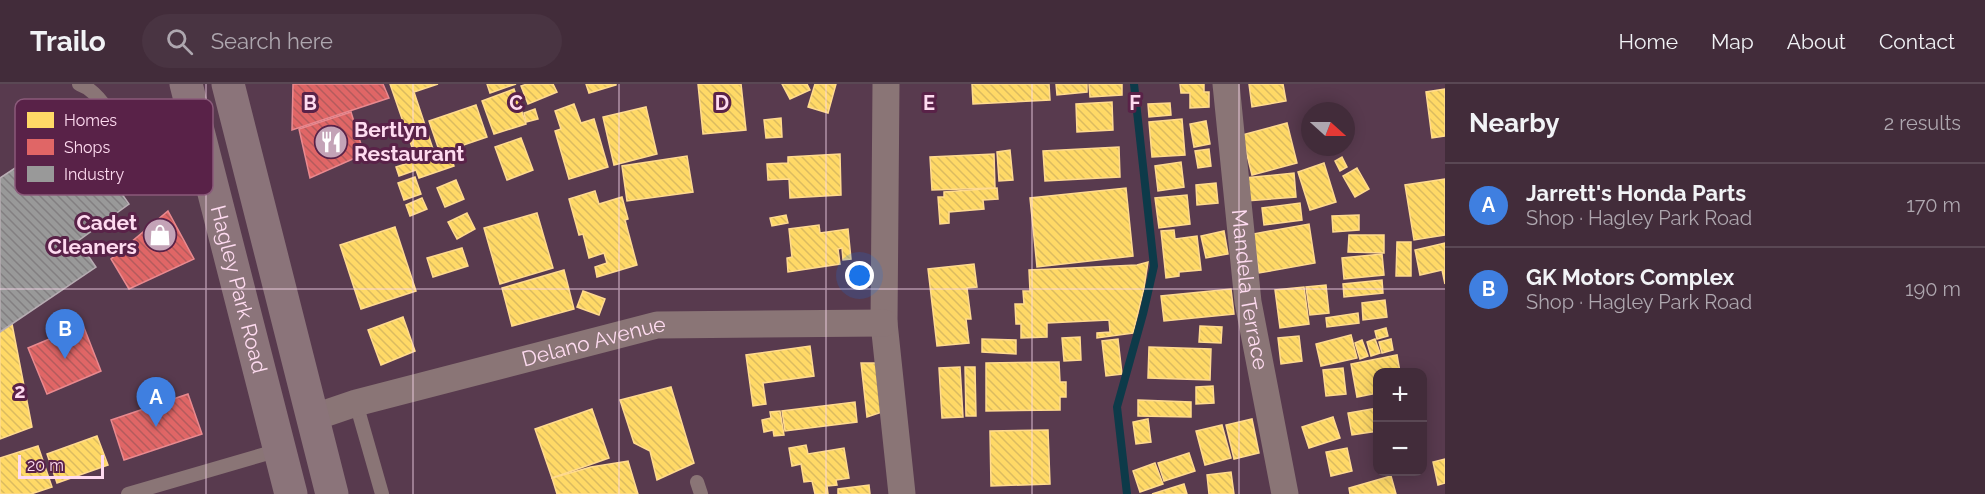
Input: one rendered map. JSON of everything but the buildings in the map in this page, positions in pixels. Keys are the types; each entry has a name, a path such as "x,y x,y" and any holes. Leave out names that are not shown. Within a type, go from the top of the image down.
{"main road":[{"name":"Hagley Park Road","path":"186,84 190,99"},
{"name":"Hagley Park Road","path":"228,84 332,494"},
{"name":"Hagley Park Road","path":"213,190 291,494"}],"street":[{"path":"886,84 884,323 902,494"},
{"name":"Mandela Terrace","path":"1226,84 1248,302 1285,494"},
{"name":"Delano Avenue","path":"312,418 356,403 657,326 884,323"}],"lane":[{"path":"79,84 90,88 100,99"},
{"path":"356,403 382,494"},
{"path":"128,494 279,450"}],"waterway":[{"path":"1127,494 1117,407 1154,266 1134,84"}],"place":[{"name":"Bertlyn Restaurant","path":"331,142"},
{"name":"Cadet Cleaners","path":"160,235"},
{"name":"GK Motors Complex","path":"65,359"},
{"name":"Jarrett's Honda Parts","path":"156,427"}]}
